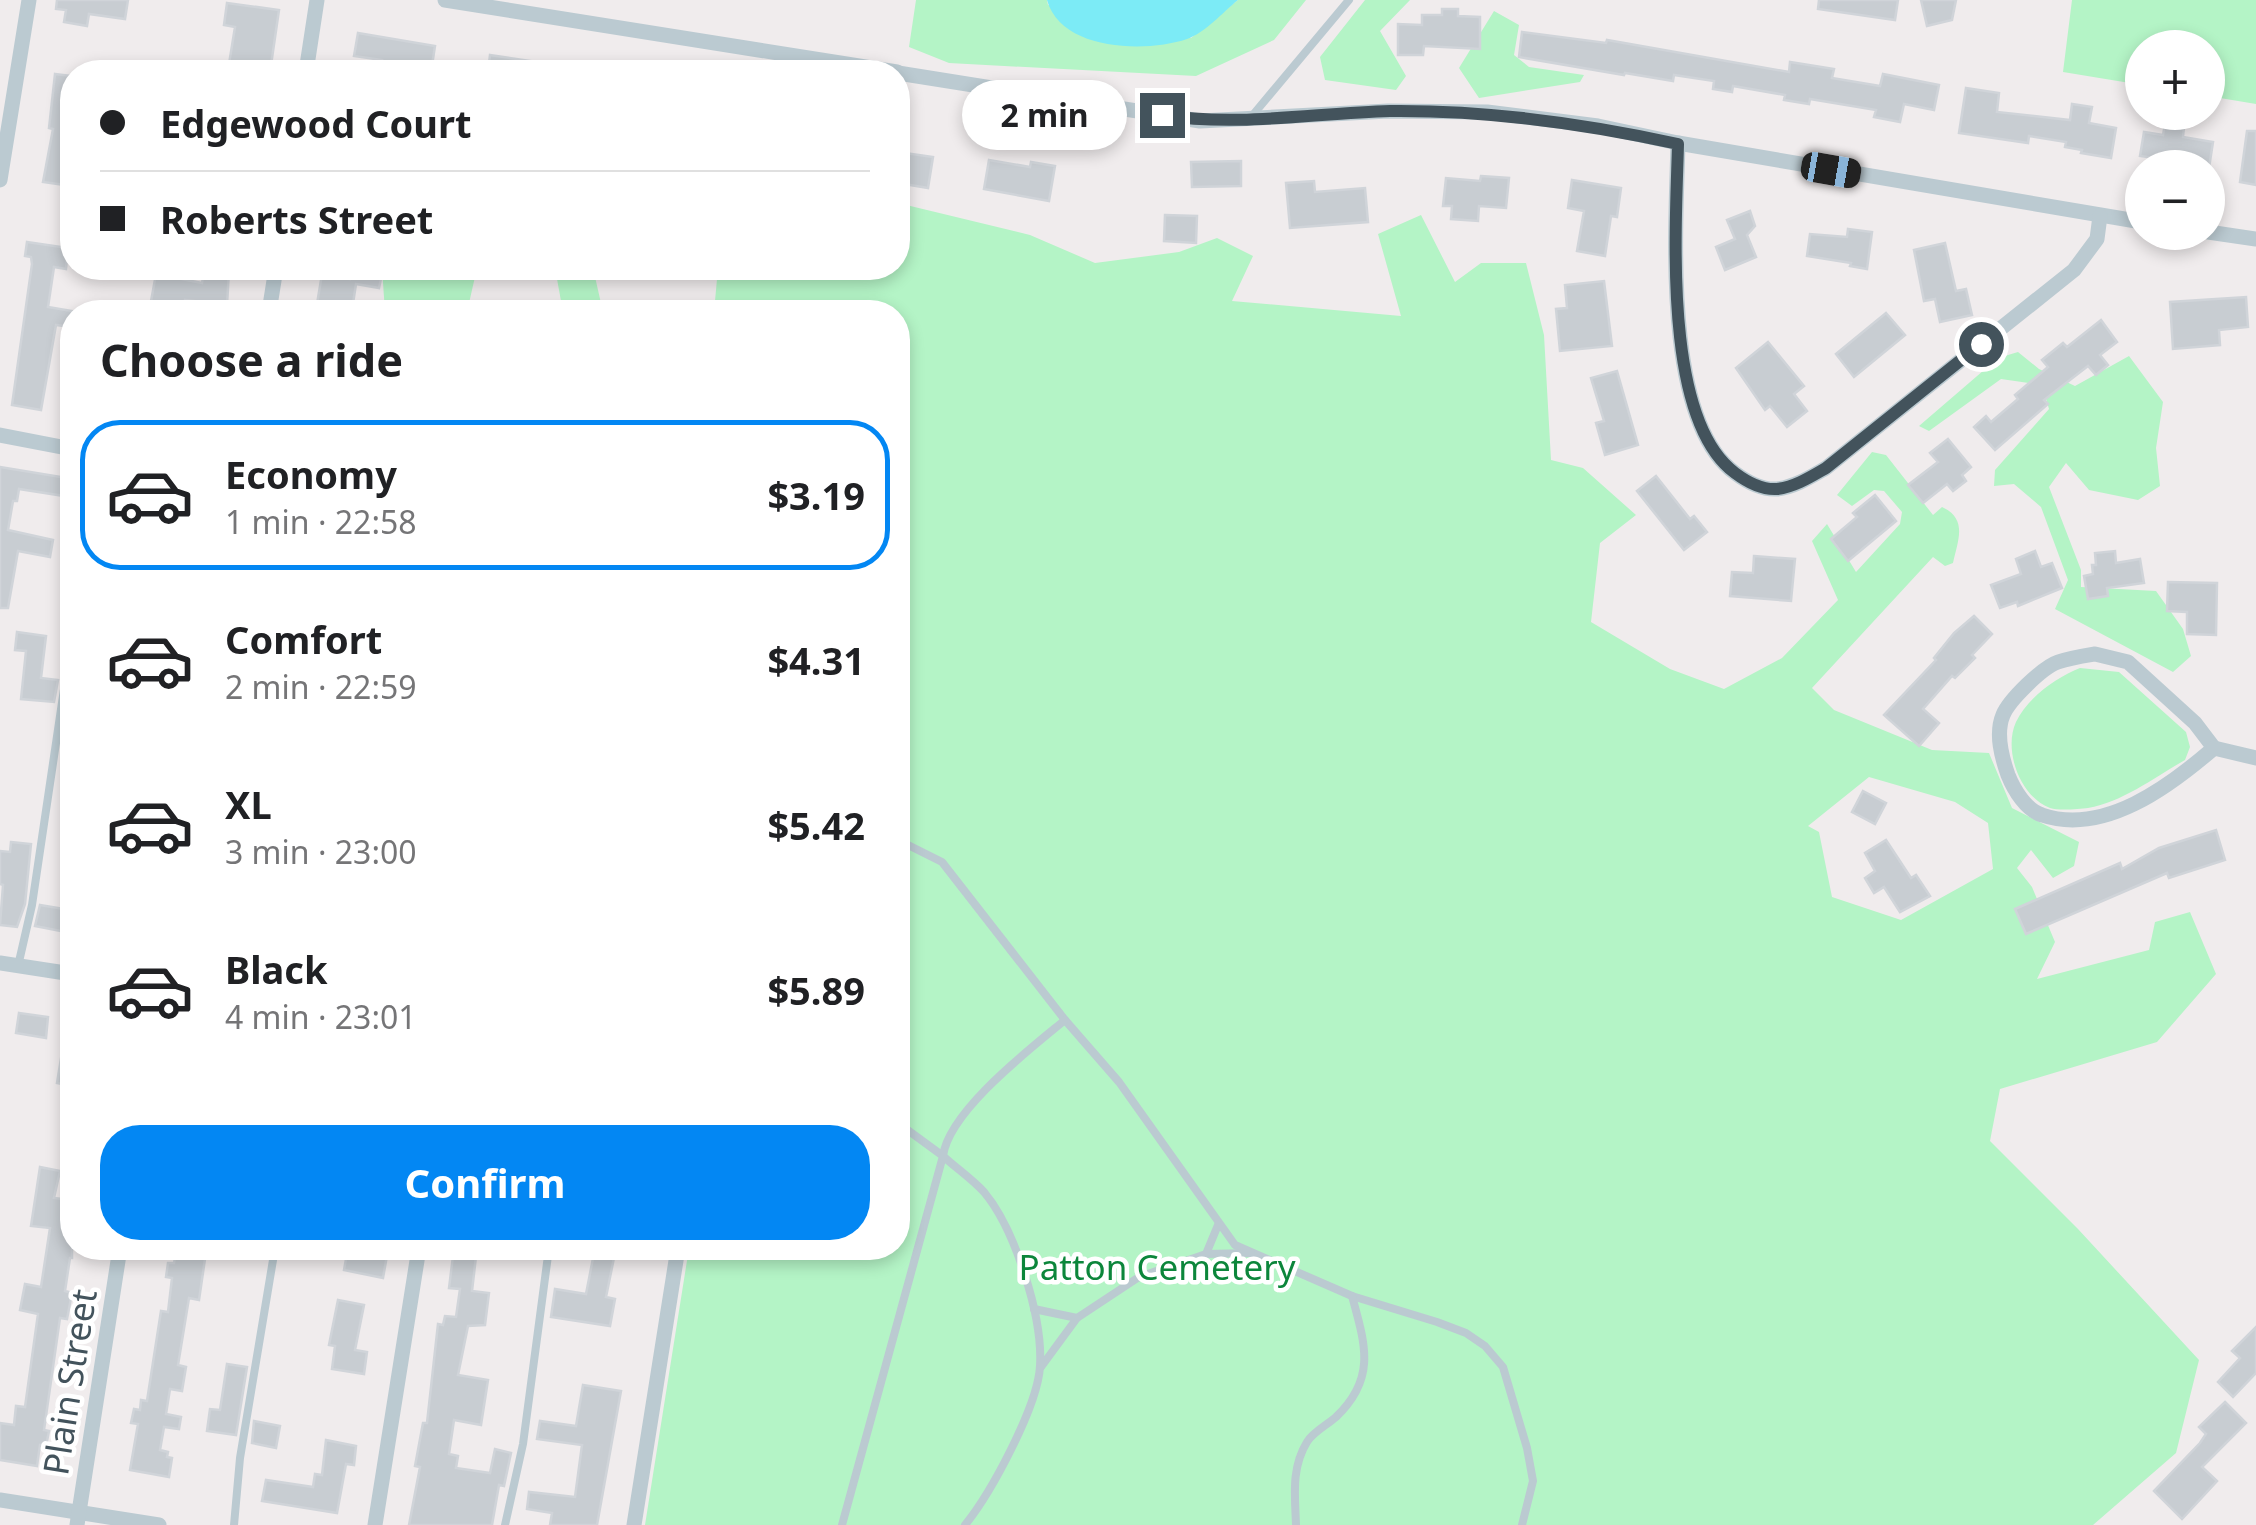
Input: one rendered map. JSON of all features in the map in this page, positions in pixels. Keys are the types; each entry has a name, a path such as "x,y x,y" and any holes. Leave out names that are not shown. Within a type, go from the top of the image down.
{"street":[{"path":"0,180 29,0"},
{"path":"308,60 317,0"},
{"path":"446,0 817,60"},
{"path":"910,75 1200,121 1388,111 1488,112 1598,126 1678,144 2125,220"},
{"path":"1678,144 1675,297 1683,359 1704,434 1724,465 1750,484 1777,489 1826,468 2074,270 2097,238 2100,216"},
{"path":"2225,234 2256,239"},
{"path":"0,436 60,447"},
{"path":"2214,748 2176,782 2107,816 2077,820 2039,815 2014,792 2000,753 2002,716 2028,684 2054,663 2096,654 2128,662 2195,723 2214,748 2256,758"},
{"path":"0,963 60,972"},
{"name":"Plain Street","path":"78,1519 118,1260"},
{"path":"375,1525 417,1260"},
{"path":"634,1525 676,1260"},
{"path":"0,1500 78,1519 159,1525"}],"lane":[{"path":"1249,120 1349,0"},
{"path":"18,966 32,905 60,716"},
{"path":"910,846 942,862 1065,1020 1119,1082 1236,1245 1352,1296 1466,1334 1485,1346 1503,1367 1519,1417 1532,1481 1522,1525"},
{"path":"842,1525 945,1142 997,1076 1065,1020"},
{"path":"910,1131 984,1192 1016,1247 1034,1309 1040,1367"},
{"path":"1206,1254 1218,1225"},
{"path":"965,1525 992,1488 1023,1422 1040,1367 1077,1318 1138,1277 1206,1254 1256,1253"},
{"path":"234,1525 240,1458 274,1260"},
{"path":"505,1525 523,1444 547,1260"},
{"path":"1296,1525 1294,1475 1308,1440 1354,1398 1364,1375 1365,1343 1352,1296"},
{"path":"1034,1309 1077,1318"}],"green space":[{"path":"916,0 1047,0 1048,5 1191,38 1238,0 1306,0 1274,40 1196,76 949,63 909,47"},
{"path":"1365,0 1410,0 1380,31 1406,76 1396,90 1325,80 1320,57"},
{"path":"2072,0 2256,0 2256,104 2225,99 2225,30 2125,30 2125,82 2063,72"},
{"path":"1494,11 1519,25 1514,55 1529,67 1584,75 1580,82 1479,98 1459,68"},
{"name":"Patton Cemetery","path":"910,206 1030,235 1095,263 1179,252 1217,238 1253,256 1232,301 1401,316 1378,234 1421,215 1455,282 1481,263 1526,263 1544,335 1551,460 1583,468 1636,515 1600,543 1591,622 1670,669 1724,689 1782,658 1838,600 1812,541 1827,524 1856,572 1900,524 1902,512 1884,491 1874,490 1852,506 1837,495 1872,452 1886,455 1933,515 1942,507 1955,518 1959,538 1953,563 1945,566 1933,557 1812,688 1834,710 1932,750 1989,753 2012,808 2079,842 2074,866 2053,878 2031,850 2017,868 2032,887 2055,942 2037,979 2149,950 2155,922 2190,912 2216,974 2157,1042 2000,1089 1990,1141 2199,1360 2176,1453 2093,1525 645,1525 687,1260 910,1260 910,300 715,300 717,280 910,280","holes":["1869,777 1955,802 1988,823 1993,869 1901,920 1832,897 1819,832 1808,826"]},
{"path":"383,280 474,280 470,300 384,300"},
{"path":"557,280 596,280 600,300 561,300"},
{"path":"2018,352 2039,369 2075,386 2129,356 2163,402 2156,448 2160,486 2138,500 2089,490 2066,463 2049,487 2081,570 2081,587 2156,591 2183,629 2191,656 2173,672 2055,609 2068,580 2041,507 2014,484 1994,486 1995,470 2049,409 2042,385 2001,379 1929,431 1919,426 1998,358"},
{"path":"2080,668 2119,672 2186,732 2190,747 2185,760 2114,800 2088,808 2054,809 2039,802 2023,783 2013,759 2012,733 2021,713 2035,697"}],"water":[{"path":"1047,0 1238,0 1187,39 1128,46 1107,44 1069,30 1055,17"}],"building":[{"path":"57,0 128,0 125,19 89,14 87,26 64,22 66,10 56,9"},
{"path":"1819,0 1898,0 1895,20 1818,9"},
{"path":"1921,0 1956,0 1952,20 1927,26"},
{"path":"227,3 279,10 272,60 230,60 235,27 224,25"},
{"path":"1442,9 1458,9 1458,16 1480,17 1480,49 1424,46 1423,55 1398,55 1398,24 1422,25 1422,15 1442,15"},
{"path":"1522,32 1606,43 1607,40 1789,72 1790,62 1834,69 1832,78 1880,86 1883,74 1939,85 1934,110 1904,104 1900,122 1874,117 1876,110 1810,99 1809,104 1784,100 1785,95 1733,86 1732,92 1713,89 1714,81 1674,75 1673,81 1624,75 1519,57"},
{"path":"358,33 435,46 433,60 354,56"},
{"path":"490,55 524,60 489,60"},
{"path":"55,74 60,75 60,184 43,182 53,129 49,128"},
{"path":"1966,88 1999,93 1997,112 2070,120 2072,104 2092,107 2089,123 2116,128 2111,158 2081,153 2082,150 2065,147 2066,142 2029,136 2028,143 1959,133"},
{"path":"2164,130 2184,130 2183,137 2213,142 2212,150 2141,150 2144,132 2163,135"},
{"path":"2247,131 2256,131 2256,185 2240,182"},
{"path":"910,154 933,157 928,188 910,185"},
{"path":"989,160 1030,167 1031,162 1055,166 1049,201 984,189"},
{"path":"1241,161 1241,186 1192,187 1191,162"},
{"path":"1481,176 1509,178 1506,208 1479,206 1478,221 1451,219 1452,206 1443,206 1446,178 1480,181"},
{"path":"1572,180 1621,188 1617,217 1611,216 1605,256 1577,251 1584,211 1568,208"},
{"path":"1314,181 1315,192 1365,188 1368,222 1290,228 1286,183"},
{"path":"1750,211 1755,226 1747,235 1756,257 1725,270 1716,247 1735,239 1727,220"},
{"path":"1165,215 1197,216 1196,243 1164,241"},
{"path":"1848,229 1872,232 1867,269 1807,256 1810,234 1847,237"},
{"path":"27,242 60,247 60,268 54,267 48,307 60,309 60,326 56,325 41,410 12,405 32,264 31,257 25,256"},
{"path":"1945,243 1956,291 1966,289 1972,315 1940,322 1935,299 1924,301 1914,250"},
{"path":"155,280 228,280 227,300 151,300"},
{"path":"321,280 381,280 379,288 356,284 354,300 318,300"},
{"path":"1604,281 1612,346 1560,351 1556,309 1567,308 1565,285"},
{"path":"2246,297 2248,327 2219,330 2220,345 2173,349 2170,302"},
{"path":"1886,313 1905,335 1854,377 1836,354"},
{"path":"2101,320 2117,342 2100,355 2108,365 2096,375 2088,366 2044,400 2048,404 1995,450 1974,427 1986,416 1991,422 2018,399 2015,395 2048,367 2042,360 2063,343 2067,347"},
{"path":"1768,342 1804,386 1794,394 1807,411 1787,427 1770,406 1765,410 1736,368"},
{"path":"1617,371 1638,445 1605,455 1596,423 1604,421 1591,378"},
{"path":"1948,439 1971,467 1962,475 1966,481 1953,491 1947,484 1923,503 1908,485 1938,462 1930,453"},
{"path":"0,467 60,477 60,495 19,489 17,501 13,501 8,530 53,540 50,557 18,551 8,608 0,608"},
{"path":"1656,476 1690,519 1694,516 1707,532 1684,550 1637,491"},
{"path":"1875,495 1896,521 1848,561 1831,539"},
{"path":"2035,551 2041,567 2052,563 2062,588 2018,606 2017,602 2000,608 1991,585 2021,574 2016,559"},
{"path":"2115,551 2116,563 2140,559 2144,583 2107,588 2108,596 2088,599 2084,576 2093,574 2095,553"},
{"path":"1754,556 1795,559 1791,601 1730,596 1732,572 1753,573"},
{"path":"2168,582 2217,583 2216,635 2187,634 2187,612 2167,611"},
{"path":"1974,616 1992,634 1972,655 1975,658 1955,678 1952,676 1923,709 1939,723 1919,746 1884,715 1936,660 1954,633"},
{"path":"17,632 46,636 41,678 58,680 54,702 21,699 26,651 15,650"},
{"path":"1863,791 1886,803 1875,824 1852,812"},
{"path":"2216,830 2225,860 2169,878 2167,873 2026,934 2015,909 2120,863 2122,869 2159,848"},
{"path":"1886,840 1911,878 1916,875 1930,896 1900,912 1884,887 1874,893 1865,878 1875,871 1865,853"},
{"path":"11,842 31,844 25,904 17,927 0,925 0,851 10,852"},
{"path":"40,905 60,908 60,931 35,926"},
{"path":"19,1013 48,1017 46,1038 16,1033"},
{"path":"40,1167 60,1171 54,1198 60,1199 60,1260 70,1260 65,1291 72,1293 67,1319 60,1318 44,1430 49,1431 46,1446 40,1445 37,1466 0,1460 0,1423 14,1425 16,1406 25,1407 38,1314 20,1310 25,1284 41,1287 50,1228 31,1226"},
{"path":"205,1260 199,1300 189,1298 178,1365 186,1367 182,1391 170,1389 166,1414 181,1417 179,1429 164,1427 160,1450 172,1458 169,1477 130,1470 138,1424 131,1423 134,1409 140,1410 141,1400 147,1401 161,1311 168,1312 172,1278 166,1277 168,1263"},
{"path":"346,1260 386,1260 383,1278 344,1270"},
{"path":"452,1260 476,1260 472,1291 489,1293 485,1325 468,1326 458,1375 488,1380 481,1425 454,1420 449,1454 458,1456 456,1468 490,1473 495,1449 511,1453 504,1486 499,1485 492,1525 409,1525 420,1467 415,1466 423,1423 427,1423 438,1324 443,1325 445,1316 456,1317 460,1289 449,1288"},
{"path":"593,1260 614,1260 606,1297 615,1299 610,1326 551,1317 555,1289 586,1294"},
{"path":"338,1300 364,1305 355,1350 367,1352 364,1374 332,1369 335,1346 329,1345"},
{"path":"2256,1327 2256,1373 2233,1397 2218,1382 2240,1358 2232,1351"},
{"path":"227,1364 247,1367 236,1435 207,1431 210,1409 220,1410"},
{"path":"583,1385 621,1391 597,1525 550,1525 552,1513 527,1509 529,1492 575,1497 582,1445 537,1439 540,1421 576,1426"},
{"path":"2225,1402 2246,1423 2202,1467 2217,1481 2182,1519 2154,1491 2200,1443 2206,1434 2199,1427"},
{"path":"254,1421 280,1426 276,1448 252,1443"},
{"path":"326,1440 356,1446 354,1465 346,1464 337,1513 262,1501 266,1480 313,1487 315,1474 322,1475"}],"route":[{"path":"1162,115 1200,121 1388,111 1488,112 1598,126 1678,144 1675,297 1683,359 1704,434 1724,465 1750,484 1777,489 1826,468 1981,344"}]}
